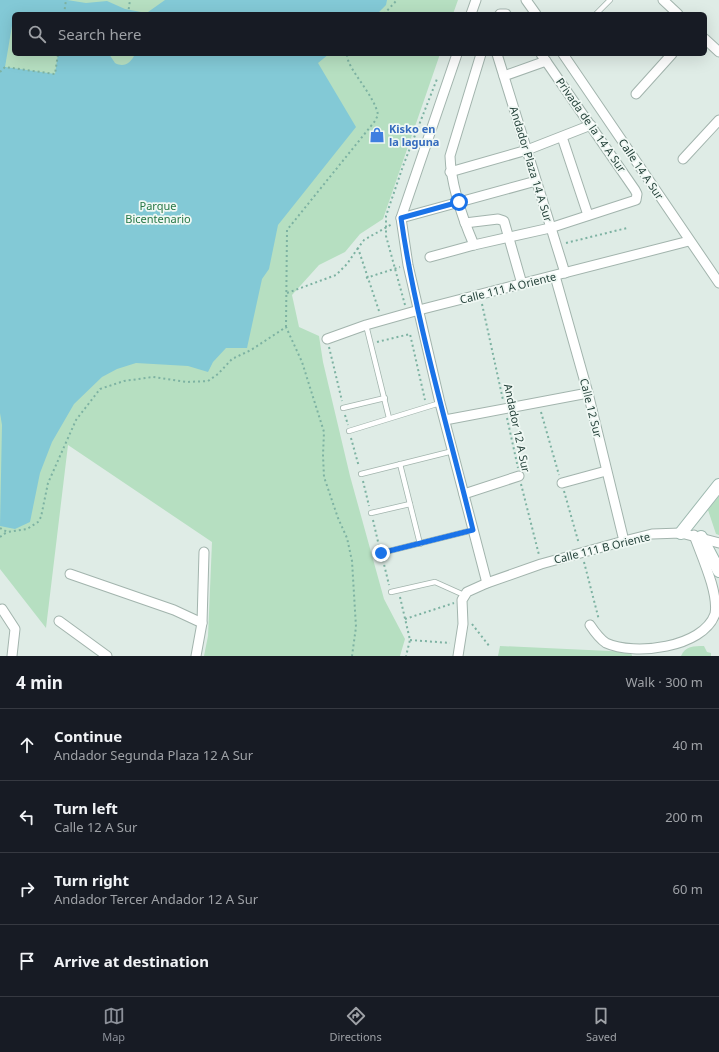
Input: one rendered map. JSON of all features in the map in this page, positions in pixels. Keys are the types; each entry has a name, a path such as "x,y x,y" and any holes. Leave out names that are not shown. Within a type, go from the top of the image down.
{"main road":[{"path":"681,533 719,485"},
{"path":"697,536 719,571"}],"street":[{"path":"472,12 476,0"},
{"path":"526,0 535,12"},
{"path":"663,0 674,12"},
{"path":"707,41 719,52"},
{"path":"456,56 401,218 408,265 440,403 487,583"},
{"path":"474,245 465,223 450,172 451,151 480,56"},
{"name":"Andador Plaza 14 A Sur","path":"498,56 565,273"},
{"name":"Calle 14 A Sur","path":"564,56 719,283"},
{"path":"636,94 670,56"},
{"path":"504,76 544,58"},
{"name":"Privada de la 14 A Sur","path":"544,58 635,190 638,197 634,202 588,215"},
{"path":"683,159 719,120"},
{"path":"450,172 527,150 591,125"},
{"path":"430,257 474,245 550,228 588,215 562,137"},
{"path":"401,218 536,181"},
{"path":"465,223 498,219 503,220 510,238 522,284"},
{"name":"Calle 111 A Oriente","path":"327,339 382,320 689,241"},
{"name":"Calle 12 Sur","path":"554,276 588,393 624,541"},
{"path":"445,420 588,393"},
{"path":"562,483 606,471"},
{"path":"464,494 519,476"},
{"name":"Calle 111 B Oriente","path":"463,597 487,583 541,564 652,534 681,533 719,543"},
{"path":"590,625 605,642 624,649 636,650 674,645 692,637 711,620 715,614 715,594 697,536"},
{"path":"196,656 202,623 204,552"},
{"path":"70,574 174,610 202,623"},
{"path":"458,656 463,624 463,597"},
{"path":"2,609 15,629 15,642 12,656"},
{"path":"59,621 107,656"}],"lane":[{"path":"598,12 610,0"},
{"path":"366,325 389,418"},
{"path":"343,408 385,398"},
{"path":"349,431 440,403"},
{"path":"361,474 453,451"},
{"path":"400,464 420,544"},
{"path":"371,514 410,504"},
{"path":"381,553 473,530"},
{"path":"391,592 438,582 463,597"}],"path":[{"path":"64,12 66,0"},
{"path":"128,12 130,0"},
{"path":"386,12 398,0"},
{"path":"0,72 5,67 55,74 58,56"},
{"path":"348,56 349,62 371,96 378,115 375,121 287,230 286,327 302,362 324,432 324,477 349,546 352,561 356,627 352,656"},
{"path":"287,293 336,275 347,264 364,240 401,218"},
{"path":"570,243 626,228"},
{"path":"358,248 366,278 382,320"},
{"path":"366,278 408,265"},
{"name":"Andador 12 A Sur","path":"480,295 519,476 541,564"},
{"path":"0,537 7,532 27,529 38,522 41,517 48,483 76,420 100,389 124,381 153,377 187,382 208,381 218,374 232,359 251,350 286,327"},
{"path":"371,344 410,334 426,407"},
{"path":"0,528 7,532"},
{"path":"582,552 605,642"},
{"path":"398,590 410,640 406,656"},
{"path":"405,619 463,597"},
{"path":"463,624 473,624 490,646"},
{"path":"410,640 461,644"}],"green space":[{"name":"Parque Bicentenario","path":"0,0 458,0 454,12 12,12 12,56 439,56 383,219 360,234 345,252 319,265 292,295 299,327 319,336 323,362 350,476 384,599 405,639 400,656 204,656 208,636 212,542 68,445 46,628 0,569"},
{"path":"719,496 719,535 716,534 708,510"},
{"path":"500,646 631,652 632,656 498,656"},
{"path":"704,646 707,652 711,653 711,656 681,656 687,648"}],"water":[{"path":"0,0 67,0 86,3 107,1 125,9 141,12 12,12 12,26 5,67 55,74 58,56 110,56 115,63 124,65 127,64 134,56 327,56 318,63 356,127 278,225 269,269 262,279 247,348 226,348 213,362 208,372 188,366 136,363 117,369 102,377 74,404 52,442 40,473 30,522 15,529 0,526 2,425 0,413"},
{"path":"165,0 387,0 386,5 379,12 148,12"}],"place":[{"name":"Kisko en la laguna","path":"377,135"}],"route":[{"path":"381,553 473,530 440,403 408,265 401,218 459,202"}]}
